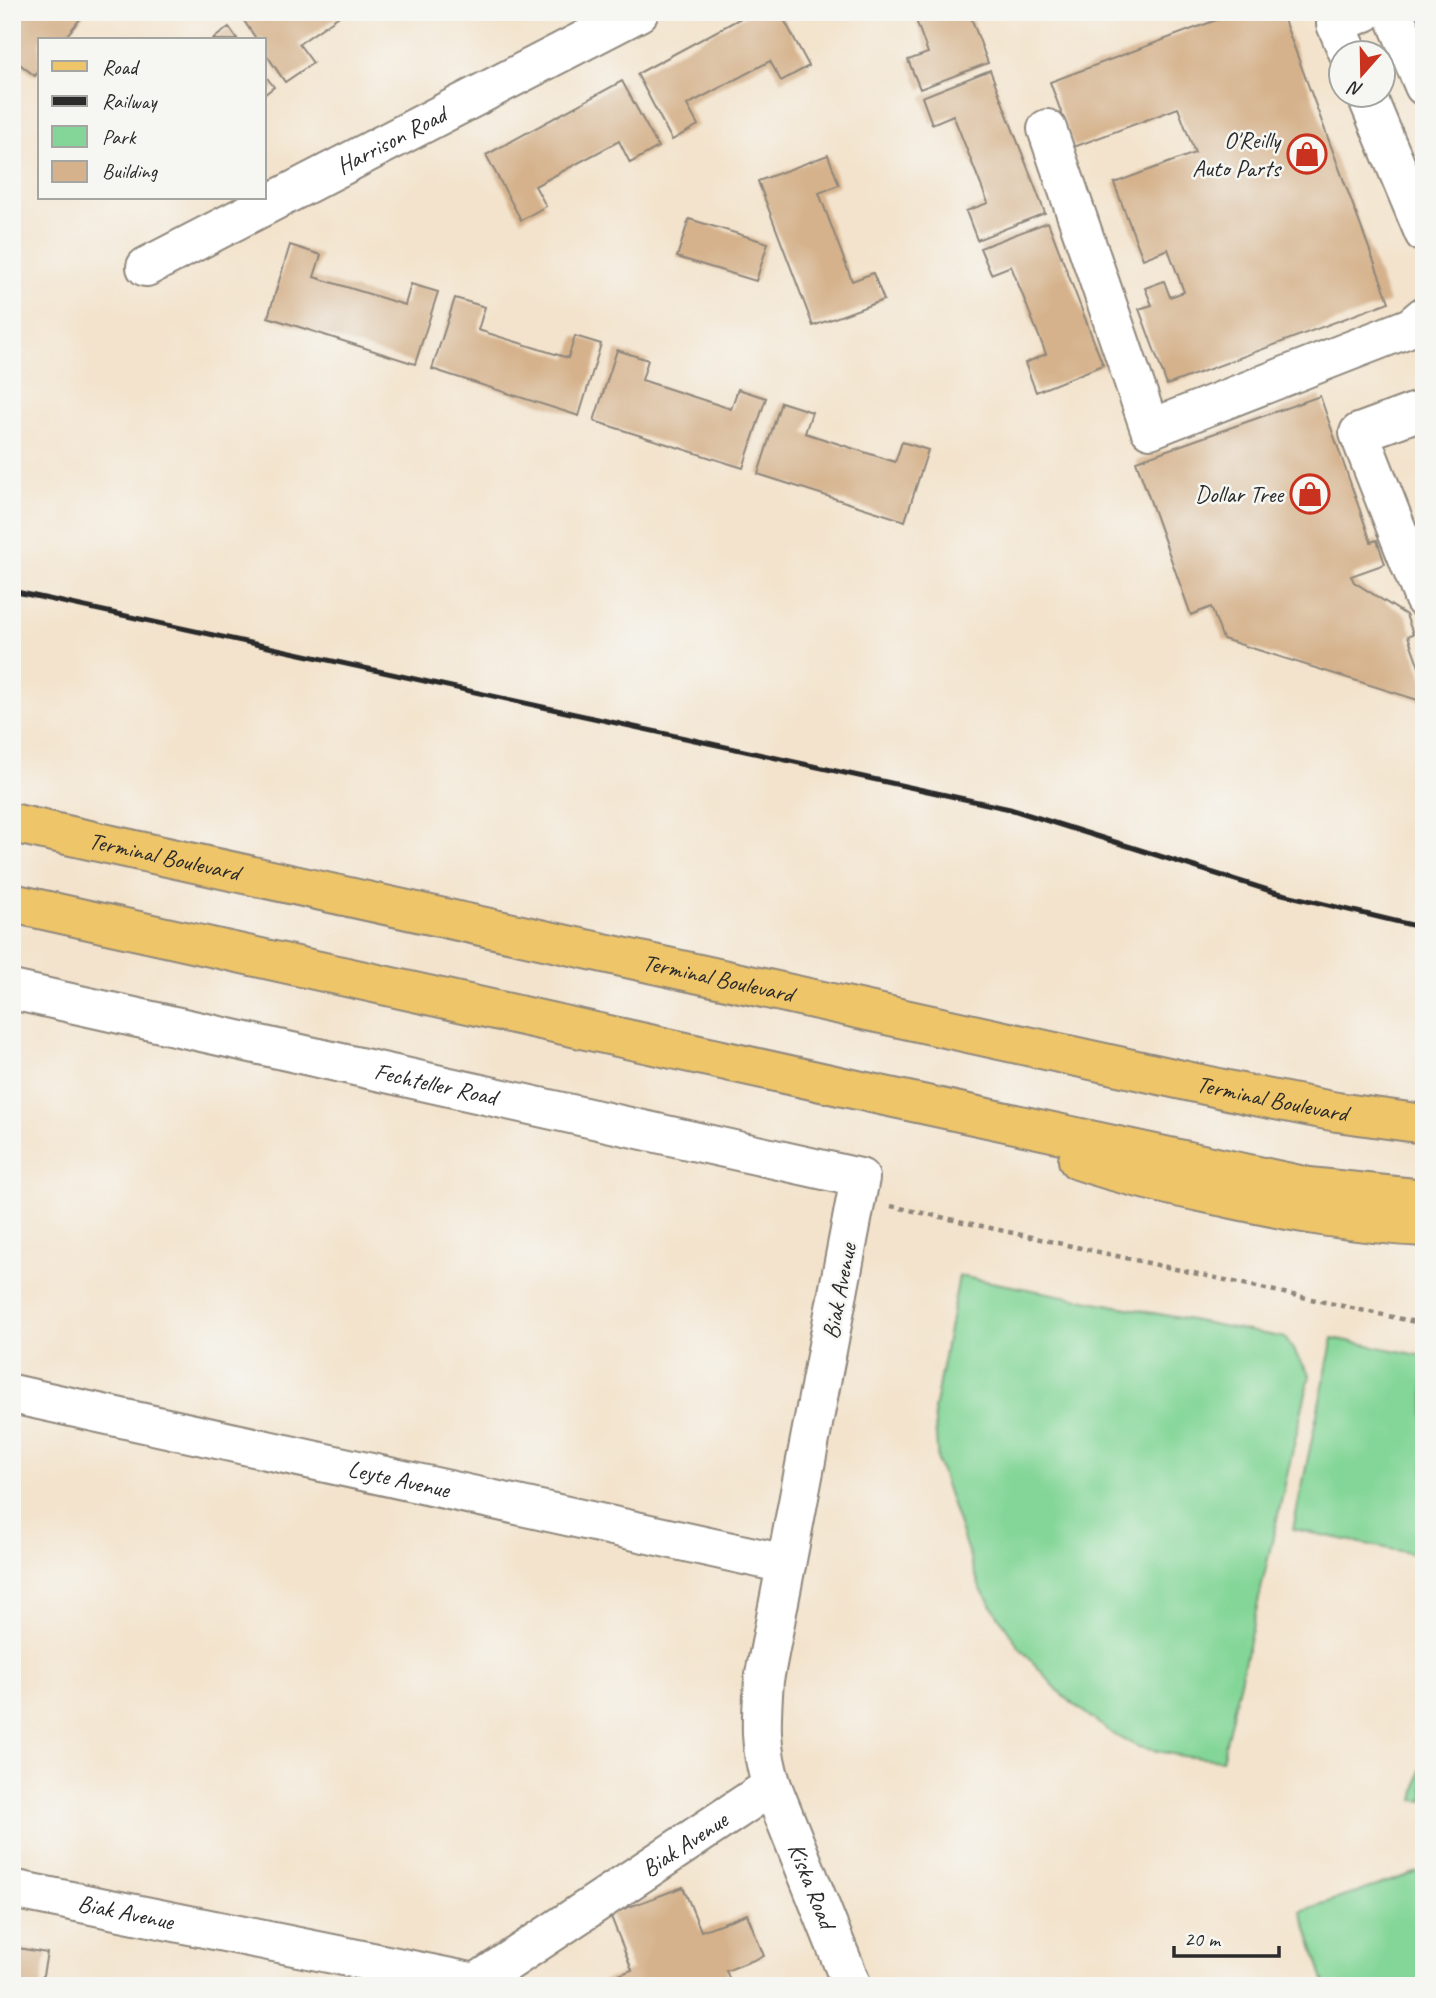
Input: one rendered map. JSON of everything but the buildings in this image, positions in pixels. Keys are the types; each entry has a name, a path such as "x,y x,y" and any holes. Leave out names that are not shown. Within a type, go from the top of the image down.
{"main road":[{"name":"Terminal Boulevard","path":"12,823 1255,1096 1337,1112 1424,1124"},
{"path":"12,903 1309,1187 1424,1199"},
{"path":"880,1095 1129,1177 1299,1213 1394,1226 1424,1227"}],"street":[{"name":"Harrison Road","path":"146,267 639,12"},
{"path":"1342,38 1336,24 1365,12"},
{"path":"1393,12 1424,86"},
{"path":"1372,108 1424,233"},
{"path":"1047,129 1150,429 1411,327 1424,316"},
{"path":"1424,409 1359,433 1424,599"},
{"name":"Fechteller Road","path":"12,990 860,1178"},
{"name":"Biak Avenue","path":"12,1889 476,1984 772,1786 765,1764 760,1731 764,1680 860,1178"},
{"name":"Leyte Avenue","path":"12,1394 786,1564"},
{"name":"Kiska Road","path":"772,1786 852,1986"}],"green space":[{"path":"959,1276 1285,1338 1310,1375 1222,1760 1182,1756 1139,1747 1114,1735 1064,1697 1020,1648 980,1588 938,1463 934,1410"},
{"path":"1333,1338 1424,1356 1424,1556 1293,1529"},
{"path":"1424,1755 1424,1801 1414,1800"},
{"path":"1424,1870 1424,1986 1326,1986 1301,1911"}],"railway":[{"path":"12,591 1010,809 1274,892 1424,928"}],"place":[{"name":"O'Reilly Auto Parts","path":"1307,154"},
{"name":"Dollar Tree","path":"1310,494"}]}
